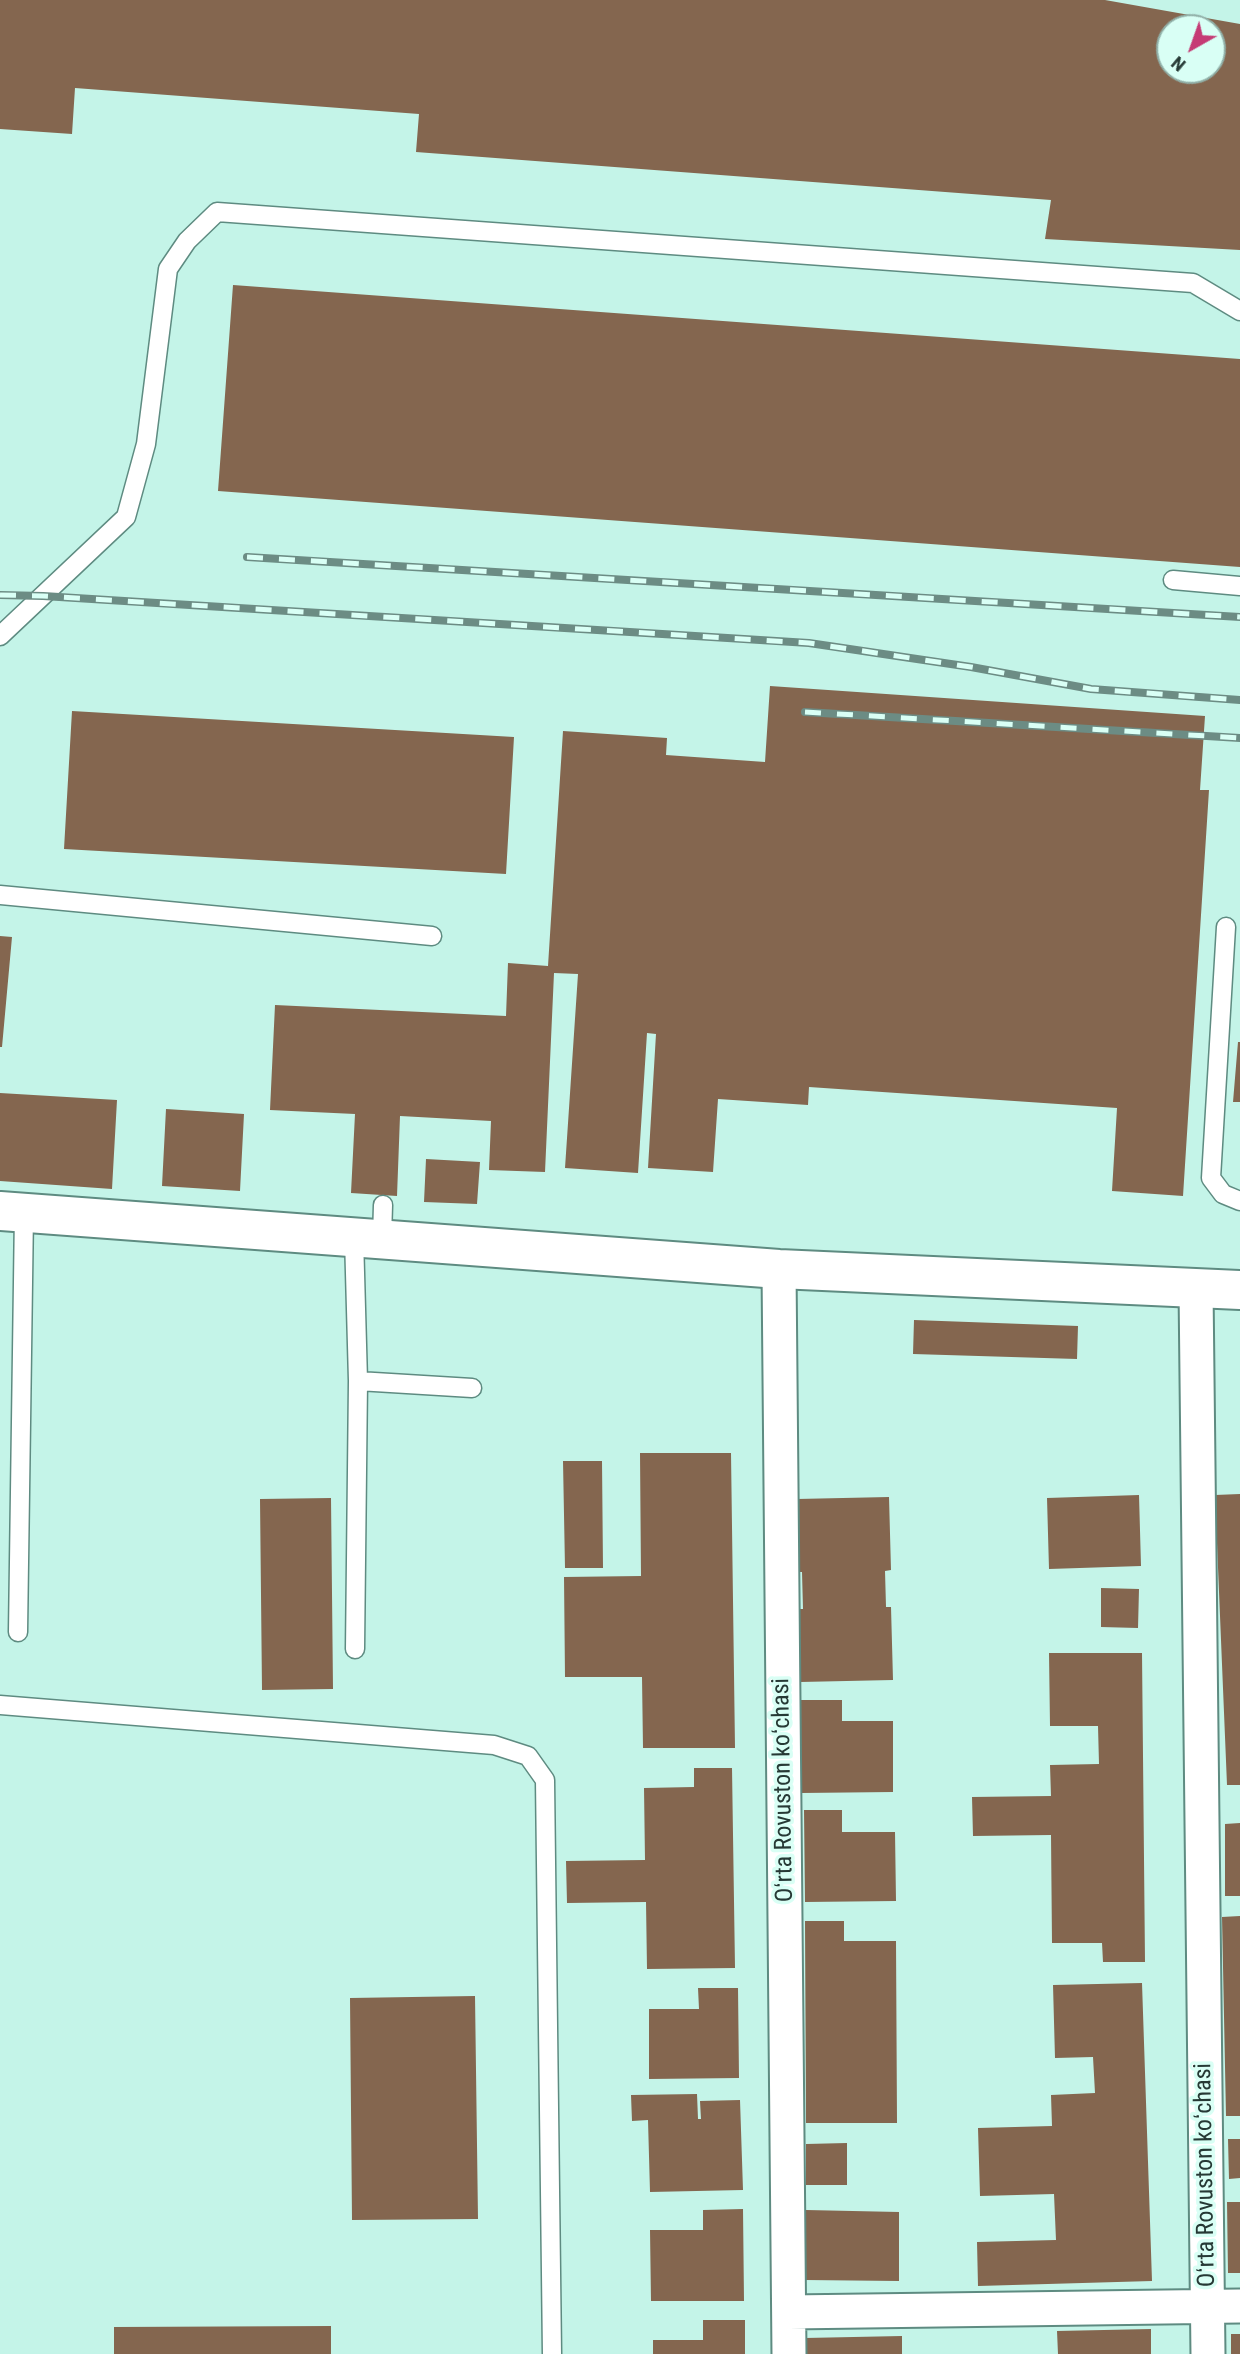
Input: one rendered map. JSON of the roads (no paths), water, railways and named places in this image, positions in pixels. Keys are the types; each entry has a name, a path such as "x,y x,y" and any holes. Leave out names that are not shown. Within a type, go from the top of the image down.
{"street":[{"path":"12,1211 373,1227 779,1269 1240,1290"},
{"name":"Oʻrta Rovuston koʻchasi","path":"779,1269 789,2354"},
{"name":"Oʻrta Rovuston koʻchasi","path":"1196,1287 1208,2354"},
{"name":"Oʻrta Rovuston koʻchasi","path":"789,2312 1240,2306"}],"lane":[{"path":"0,636 126,517 146,444 168,269 187,241 217,212 1193,283 1240,311"},
{"path":"1173,580 1240,586"},
{"path":"0,895 432,936"},
{"path":"1226,927 1211,1178 1223,1194 1240,1201"},
{"path":"12,1211 18,1632"},
{"path":"355,1649 358,1381 373,1227"},
{"path":"358,1381 472,1388"},
{"path":"0,1705 494,1745 528,1756 545,1780 552,2354"}],"railway":[{"path":"247,557 1240,617"},
{"path":"0,595 809,643 971,667 1091,689 1240,700"},
{"path":"805,712 1240,738"}]}
